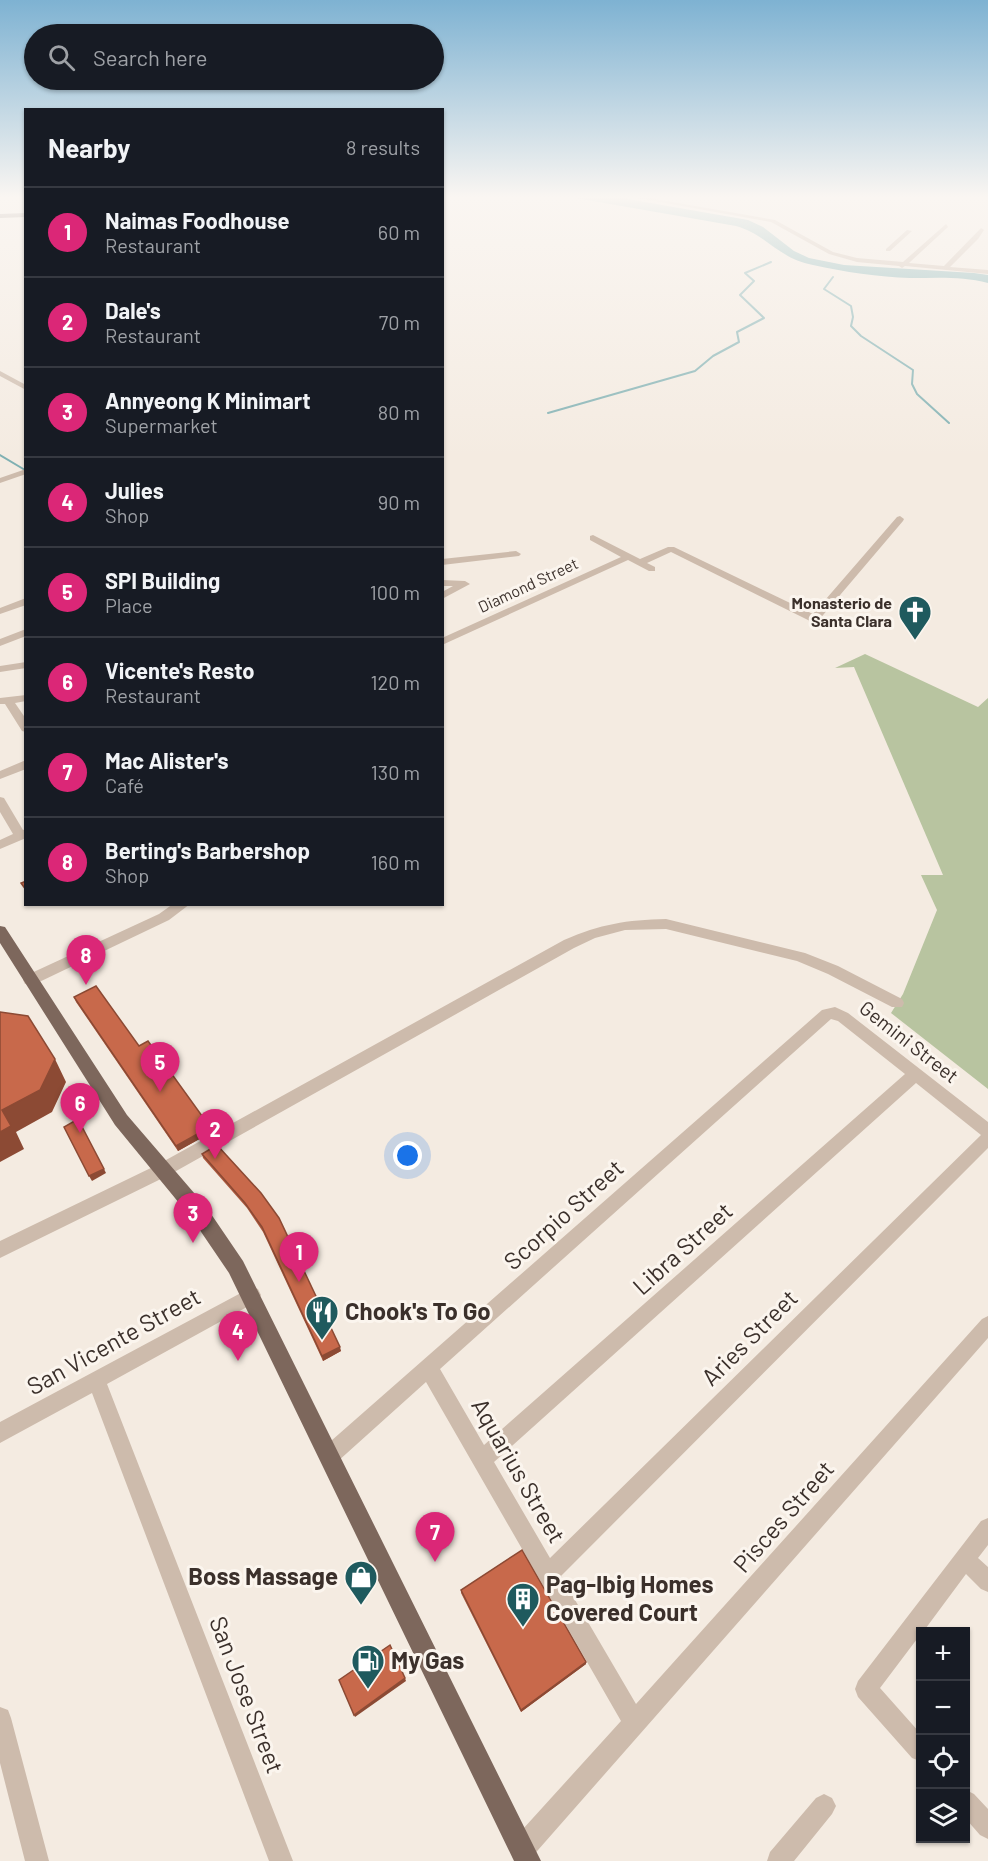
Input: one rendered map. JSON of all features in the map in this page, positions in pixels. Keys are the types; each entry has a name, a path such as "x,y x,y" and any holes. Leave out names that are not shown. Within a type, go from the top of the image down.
{"main road":[{"path":"0,931 115,1111 220,1240 252,1295 525,1855"}],"street":[{"path":"0,373 24,387"},
{"path":"0,481 24,472"},
{"path":"639,562 671,549 814,620 900,519"},
{"path":"593,538 652,569"},
{"path":"444,562 516,554"},
{"name":"Diamond Street","path":"445,641 628,556"},
{"path":"444,583 464,582 464,586 444,595"},
{"path":"0,611 24,602"},
{"path":"0,643 24,633"},
{"path":"0,669 24,665"},
{"path":"4,701 24,698"},
{"path":"4,701 24,726"},
{"path":"0,775 24,765"},
{"path":"0,801 23,835 0,845"},
{"path":"30,980 164,917 181,906"},
{"path":"0,1250 163,1170 569,944 606,929 646,923 666,924 758,945 833,970 897,1003"},
{"name":"Gemini Street","path":"831,1013 839,1015 988,1131"},
{"name":"Scorpio Street","path":"330,1455 822,1017 831,1013"},
{"name":"Libra Street","path":"482,1460 916,1074"},
{"name":"Aries Street","path":"549,1574 988,1138"},
{"name":"San Vicente Street","path":"0,1433 252,1295"},
{"name":"Pisces Street","path":"525,1855 635,1724 988,1325"},
{"name":"Aquarius Street","path":"429,1368 635,1724"},
{"name":"San Jose Street","path":"96,1380 280,1861"},
{"path":"916,1744 866,1689 988,1528"},
{"path":"964,1559 988,1582"},
{"path":"0,1718 37,1861"},
{"path":"779,1861 824,1806"},
{"path":"970,1807 988,1827"}],"green space":[{"path":"865,654 978,707 988,698 988,1089 891,1013 903,994 937,910 921,875 943,875 854,667 835,668"}],"building":[{"path":"96,986 139,1046 148,1041 210,1127 176,1146 74,997"},
{"path":"0,1012 28,1016 55,1059 40,1090 2,1110 11,1126 0,1132"},
{"path":"78,1119 104,1169 89,1176 64,1127"},
{"path":"217,1145 261,1193 279,1218 340,1347 322,1356 262,1227 245,1203 202,1154"},
{"name":"Pag-Ibig Homes Covered Court","path":"522,1550 586,1662 521,1710 461,1590"},
{"name":"My Gas","path":"390,1645 405,1678 354,1715 339,1680"}],"waterway":[{"path":"548,413 695,371 713,356 739,342 737,332 764,318 740,295 751,284"},
{"path":"828,284 824,289 851,306 853,317 851,326 861,336 913,370 912,384 917,394 949,423"},
{"path":"0,455 24,469"}],"place":[{"name":"Monasterio de Santa Clara","path":"915,641"},
{"name":"Berting's Barbershop","path":"86,985"},
{"name":"SPI Building","path":"160,1092"},
{"name":"Vicente's Resto","path":"80,1133"},
{"name":"Dale's","path":"215,1159"},
{"name":"Annyeong K Minimart","path":"193,1243"},
{"name":"Naimas Foodhouse","path":"299,1282"},
{"name":"Chook's To Go","path":"322,1341"},
{"name":"Julies","path":"238,1361"},
{"name":"Mac Alister's","path":"435,1562"},
{"name":"Boss Massage","path":"361,1606"},
{"name":"Pag-Ibig Homes Covered Court","path":"523,1628"},
{"name":"My Gas","path":"368,1690"}]}
